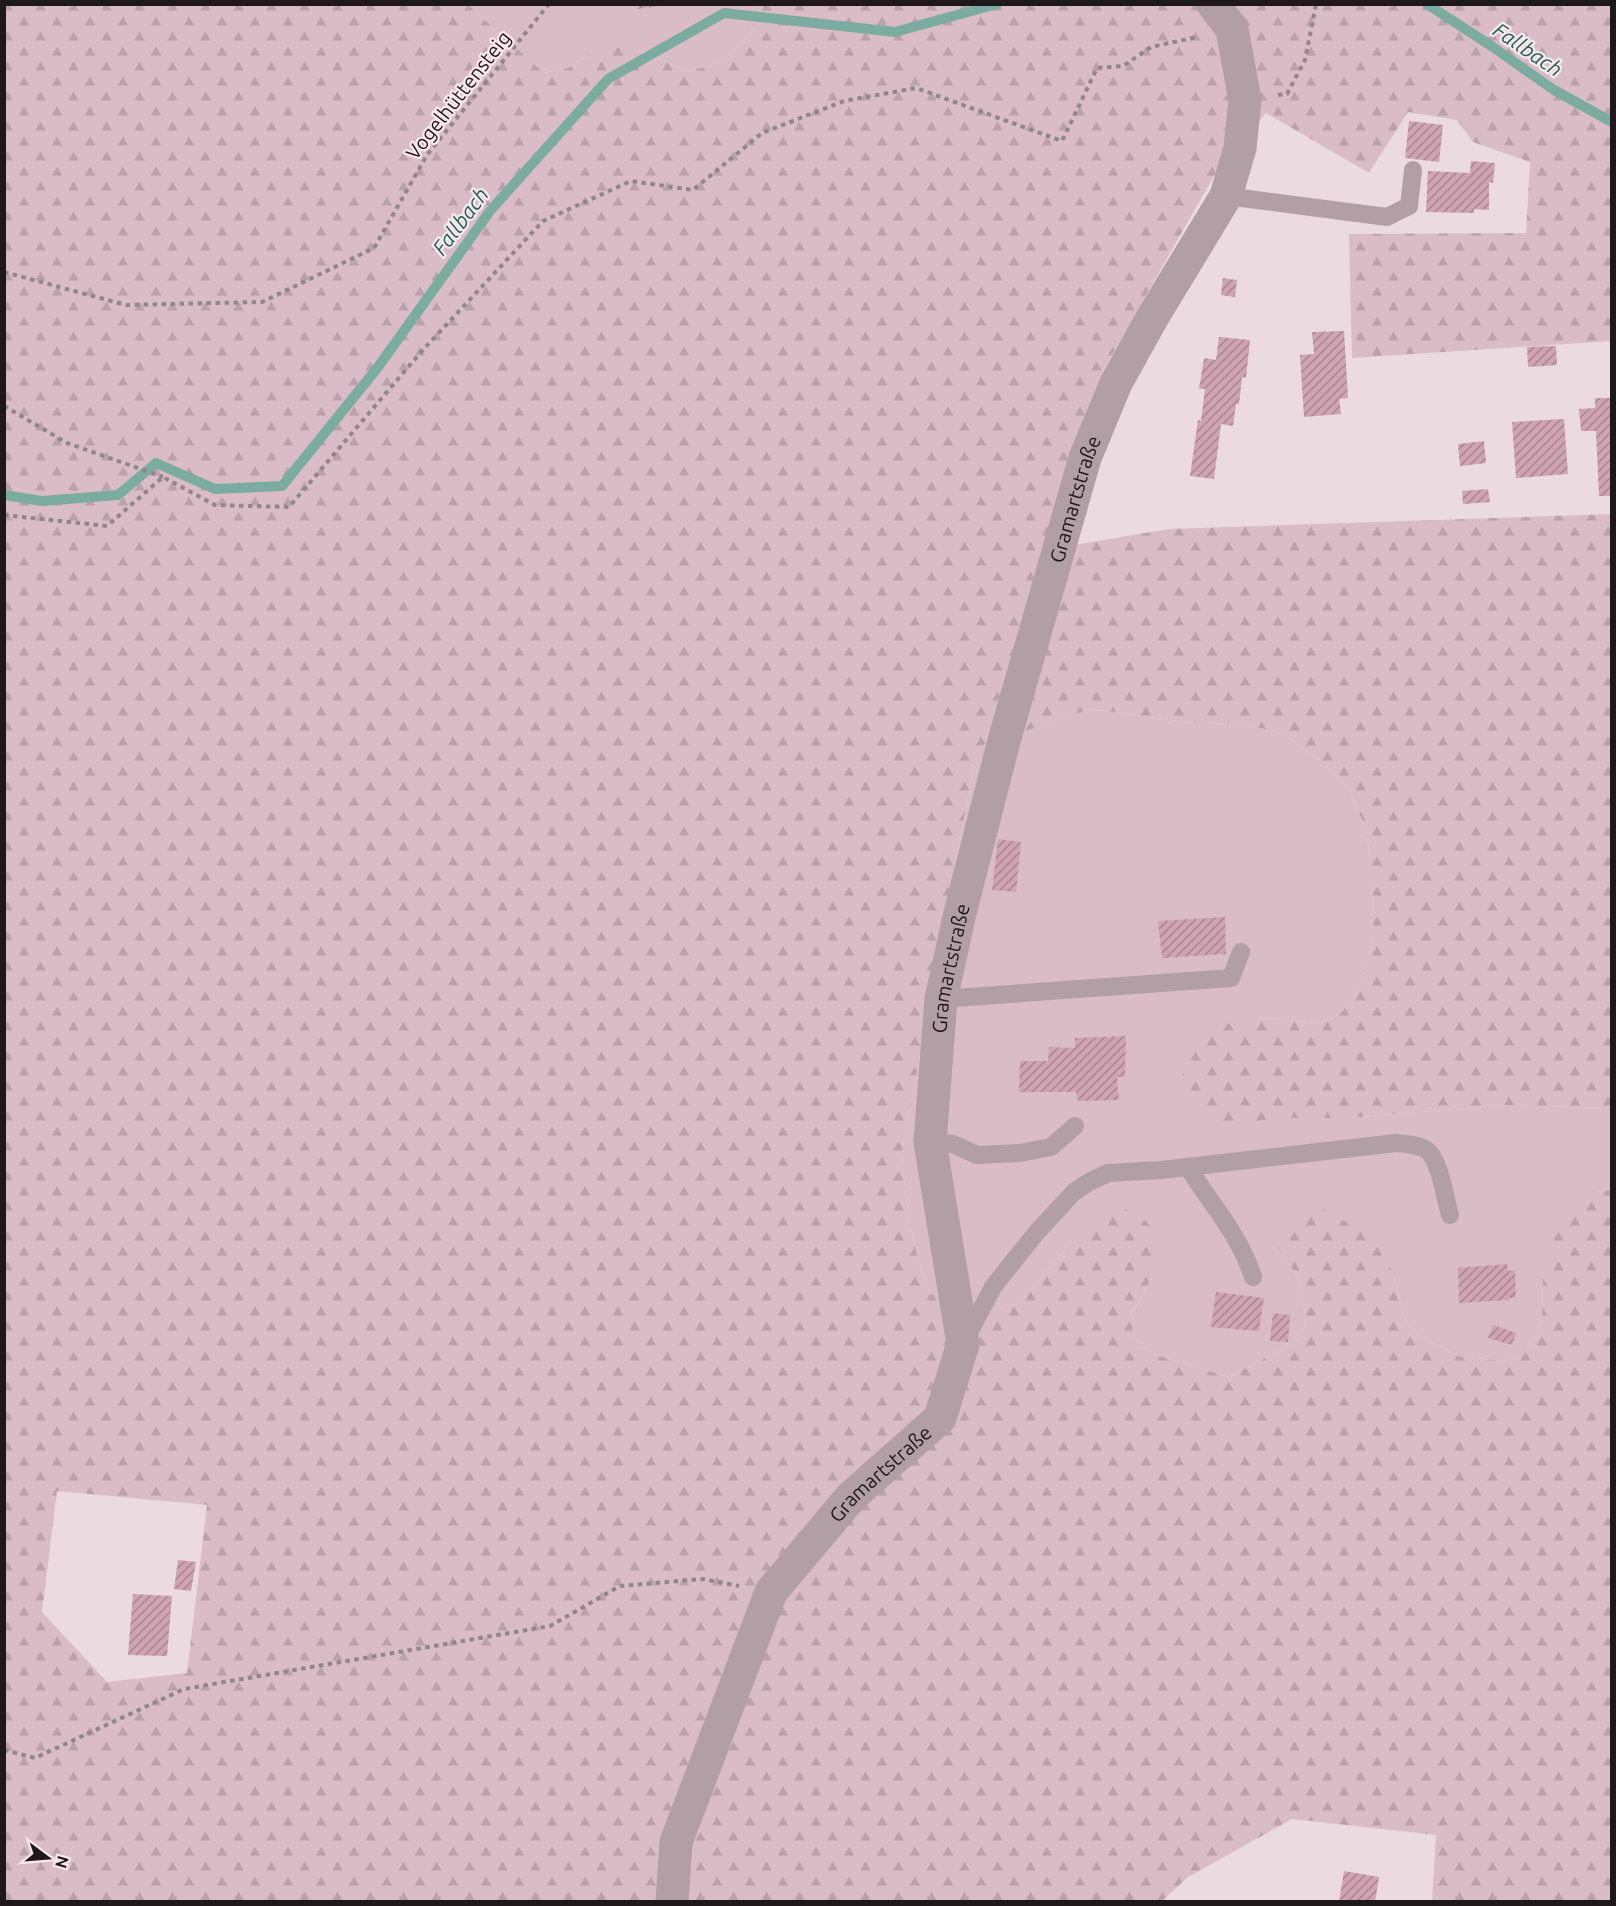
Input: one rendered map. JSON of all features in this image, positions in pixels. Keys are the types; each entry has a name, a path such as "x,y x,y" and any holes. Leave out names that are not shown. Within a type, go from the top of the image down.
{"street":[{"name":"Gramartstraße","path":"672,1902 676,1842 771,1592 851,1497 940,1418 963,1344 930,1142 941,999 960,913 1004,741 1085,458 1116,383 1152,318 1226,196 1240,147 1245,100 1222,17"}],"lane":[{"path":"1226,196 1387,217 1410,206 1413,170"},
{"path":"941,999 1231,978 1241,952"},
{"path":"930,1142 953,1144 977,1155 1020,1153 1051,1147 1076,1126"},
{"path":"963,1344 993,1287 1036,1233 1074,1192 1108,1173 1188,1167 1396,1143 1412,1144 1427,1149 1435,1161 1450,1215"},
{"path":"1188,1167 1201,1189 1228,1224 1247,1258 1253,1277"}],"path":[{"name":"Vogelhüttensteig","path":"4,272 126,304 262,302 374,248 427,155 549,4"},
{"path":"1245,100 1287,94 1305,60 1316,4"},
{"path":"4,406 67,443 163,477 215,505 289,507 421,352 543,221 631,181 693,190 762,133 844,101 916,88 1062,141 1097,68 1123,66 1151,47 1222,17"},
{"path":"4,514 107,526 163,477"},
{"path":"4,1750 35,1758 184,1689 550,1626 620,1586 703,1579 771,1592"}],"green space":[{"path":"759,4 760,11 750,34 732,53 711,66 686,71 641,51 589,55 568,68 543,73 468,5"},
{"path":"5,5 468,5 544,73 568,68 589,55 613,47 640,51 686,71 711,66 732,53 750,34 760,11 759,5 1611,5 1611,341 1352,358 1349,234 1526,233 1530,162 1473,142 1457,120 1408,112 1369,173 1266,113 1214,176 1104,369 1083,420 1044,550 1169,529 1611,514 1611,1108 1501,1105 1349,1118 1282,1118 1216,1126 1199,1115 1186,1096 1182,1075 1200,1038 1217,1026 1258,1018 1321,1023 1340,1014 1354,997 1362,979 1373,937 1372,871 1366,829 1349,790 1320,760 1285,735 1243,723 1200,724 1091,709 977,747 902,1153 910,1225 918,1260 930,1294 1016,1306 1072,1241 1104,1214 1125,1209 1142,1218 1153,1229 1158,1241 1159,1254 1151,1279 1130,1315 1134,1338 1153,1354 1229,1377 1296,1342 1306,1324 1301,1283 1277,1246 1287,1223 1302,1212 1320,1207 1376,1239 1394,1277 1405,1321 1420,1336 1458,1356 1502,1361 1523,1356 1535,1339 1542,1319 1543,1274 1552,1233 1577,1199 1611,1190 1611,1901 1432,1901 1436,1835 1292,1819 1188,1877 1162,1901 5,1902","holes":["57,1491 207,1505 187,1673 107,1682 42,1612"]},
{"path":"1091,709 1200,724 1243,723 1285,735 1320,760 1349,790 1366,829 1372,871 1373,937 1362,979 1354,997 1340,1014 1321,1023 1258,1018 1282,1118 1349,1118 1501,1105 1611,1108 1611,1190 1597,1192 1543,1274 1542,1319 1535,1339 1523,1356 1502,1361 1458,1356 1420,1336 1405,1321 1394,1277 1277,1246 1301,1283 1306,1324 1296,1342 1229,1377 1153,1354 1134,1338 1130,1316 1152,1279 1072,1241 1016,1306 930,1294 918,1260 910,1225 902,1153 977,747"}],"building":[{"path":"638,4 658,4 658,6 638,9"},
{"path":"1409,121 1443,125 1439,162 1405,158"},
{"path":"1471,161 1495,163 1493,183 1489,182 1489,210 1474,209 1474,213 1426,212 1428,171 1470,173"},
{"path":"1223,278 1237,280 1235,297 1221,295"},
{"path":"1344,331 1348,398 1339,399 1341,414 1304,417 1300,355 1314,354 1312,332"},
{"path":"1219,337 1250,340 1246,378 1242,377 1239,404 1236,404 1233,426 1221,424 1214,479 1190,476 1205,389 1199,389 1204,358 1216,360"},
{"path":"1556,346 1557,365 1528,367 1527,347"},
{"path":"1595,398 1612,398 1612,496 1599,496 1596,431 1581,431 1579,409 1595,408"},
{"path":"1564,419 1568,474 1516,478 1512,422"},
{"path":"1484,441 1486,463 1460,466 1458,444"},
{"path":"1488,489 1490,502 1463,504 1462,491"},
{"path":"998,839 1021,842 1016,892 992,890"},
{"path":"1225,917 1226,954 1162,958 1158,921"},
{"path":"1126,1036 1125,1077 1117,1077 1119,1100 1078,1101 1076,1092 1019,1092 1020,1061 1048,1061 1049,1047 1075,1048 1075,1038"},
{"path":"1507,1264 1508,1271 1515,1270 1515,1298 1459,1303 1458,1268"},
{"path":"1216,1292 1264,1298 1259,1331 1211,1327"},
{"path":"1273,1313 1290,1315 1288,1342 1270,1341"},
{"path":"1493,1325 1516,1333 1512,1345 1488,1338"},
{"path":"178,1560 196,1562 191,1591 174,1589"},
{"path":"133,1594 172,1596 167,1656 128,1655"},
{"path":"1344,1871 1379,1877 1375,1902 1339,1902"}],"waterway":[{"name":"Fallbach","path":"4,495 42,501 118,495 156,463 215,489 282,486 378,367 490,211 608,79 724,13 895,32 997,4"},
{"name":"Fallbach","path":"1427,4 1554,90 1612,122"}]}
